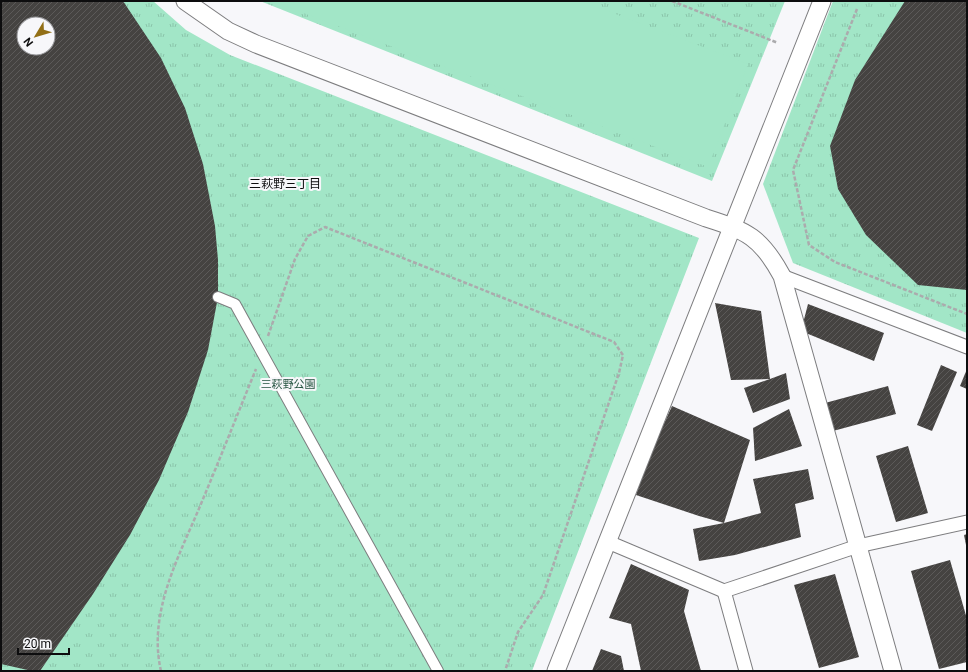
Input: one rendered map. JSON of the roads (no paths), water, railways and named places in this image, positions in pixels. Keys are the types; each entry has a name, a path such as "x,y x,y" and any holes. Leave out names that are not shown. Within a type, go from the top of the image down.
{"street":[{"path":"185,1 228,32 256,44 706,218 734,227 749,235 761,244 772,258 782,276 893,671"},
{"path":"556,671 734,227 822,1"},
{"path":"782,276 967,347"},
{"path":"218,297 235,304 438,671"},
{"path":"608,542 724,591 858,546 967,522"},
{"path":"724,591 746,671"}],"district":[{"name":"三萩野三丁目","path":"285,184"}],"park label":[{"name":"三萩野公園","path":"288,384"}]}
